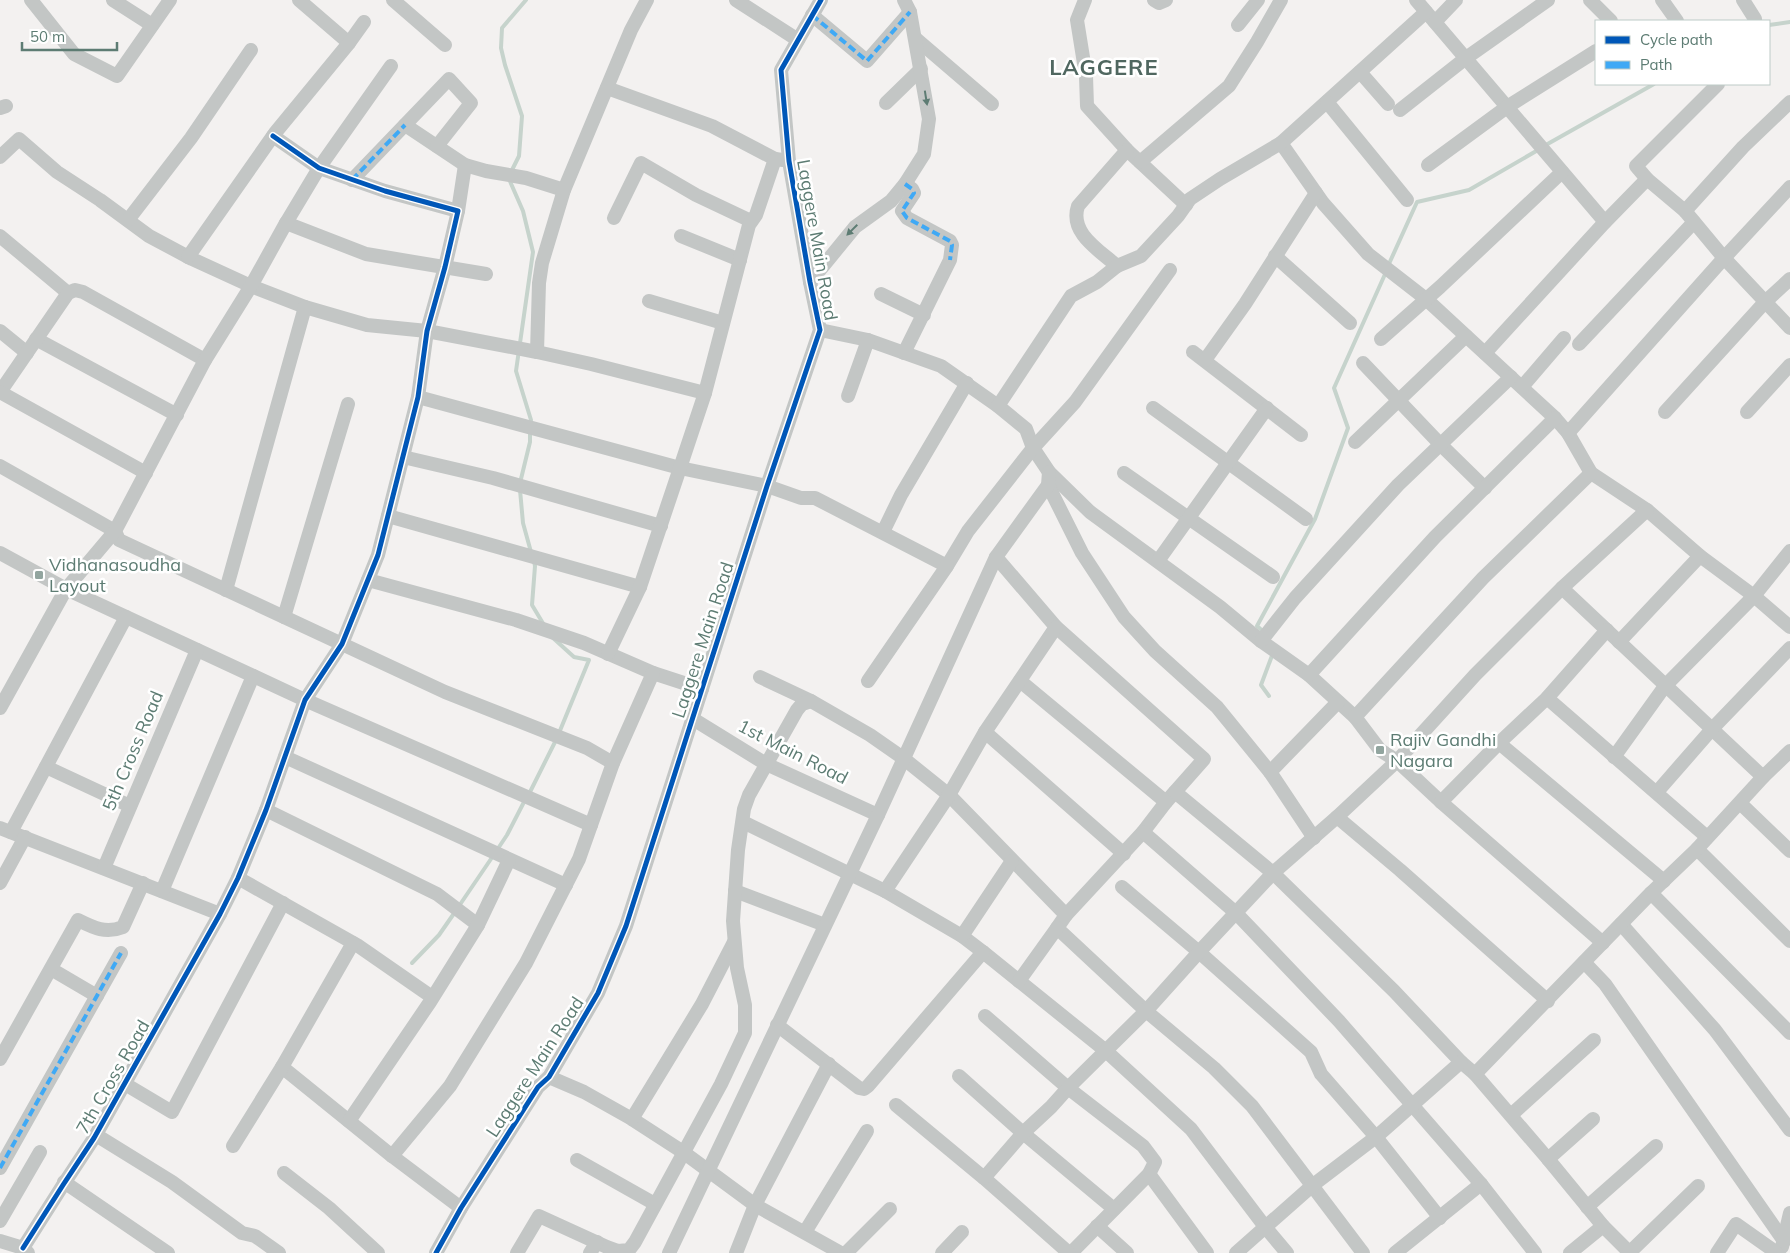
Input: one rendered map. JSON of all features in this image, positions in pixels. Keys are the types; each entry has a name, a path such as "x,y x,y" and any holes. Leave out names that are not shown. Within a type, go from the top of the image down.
{"street":[{"path":"31,0 74,54 117,76 170,0"},
{"path":"113,0 152,25"},
{"path":"299,0 350,43"},
{"path":"393,0 444,45"},
{"path":"531,351 542,263 564,190 630,30 647,0"},
{"path":"736,0 798,40"},
{"name":"Laggere Main Road","path":"436,1253 461,1208 538,1087 549,1077 598,994 626,926 767,486 820,330 782,160 782,70 821,0"},
{"path":"1085,0 1077,20 1086,76 1087,106 1127,150 1186,205"},
{"path":"1154,0 1159,3 1166,0"},
{"path":"1238,26 1258,0"},
{"path":"1140,162 1229,86 1281,0"},
{"path":"1416,0 1605,222"},
{"path":"998,406 1071,296 1096,282 1117,266 1142,256 1190,200 1220,179 1281,143 1360,72 1456,0"},
{"path":"1360,72 1394,107 1548,0"},
{"path":"1590,0 1610,20"},
{"path":"1662,0 1677,20"},
{"path":"1743,0 1755,19"},
{"path":"812,15 868,61 907,6"},
{"path":"810,282 855,227 891,201 905,184 924,154 929,119 915,38 907,6"},
{"path":"188,256 273,136 350,43 364,22"},
{"path":"915,38 992,104"},
{"path":"128,220 191,138 251,50"},
{"path":"1428,165 1507,107 1595,52"},
{"path":"0,708 66,589 115,532 205,360 251,286 319,168 391,66"},
{"path":"886,103 921,69"},
{"path":"352,180 449,79 471,103 437,146"},
{"path":"1717,85 1636,166 1647,179 1685,211 1724,258 1790,328"},
{"path":"607,88 712,126 782,160 756,215 751,221 705,393 640,587 608,654"},
{"path":"1327,102 1407,200"},
{"path":"1685,211 1743,147 1790,102"},
{"path":"405,125 465,165 526,178 564,190"},
{"path":"273,136 319,168 385,191 458,211"},
{"path":"0,157 19,139 57,172 149,236 251,286 305,307 367,325 427,331 490,342 591,364 705,393"},
{"path":"1281,143 1316,194 1368,254 1426,299 1555,418 1568,432 1591,473 1647,510 1700,556 1754,596 1790,627"},
{"path":"1117,266 1082,234 1076,214 1078,206 1127,150"},
{"path":"614,218 640,163 696,195 751,221"},
{"name":"7th Cross Road","path":"26,1251 64,1182 96,1135 220,914 238,878 266,810 305,700 342,644 368,580 378,555 418,397 427,331 458,211 465,165"},
{"path":"1381,340 1562,172"},
{"path":"1484,353 1647,179"},
{"path":"904,353 950,260 952,245 950,241 908,218 902,211 914,193 905,184"},
{"path":"1568,432 1790,187"},
{"path":"1204,360 1245,304 1316,194"},
{"path":"1580,344 1694,222"},
{"path":"286,223 366,254 486,274"},
{"path":"0,236 68,293"},
{"path":"681,236 740,260"},
{"path":"1275,256 1350,323"},
{"path":"868,681 947,566 968,531 1033,448 1075,402 1170,270"},
{"path":"1665,412 1765,302 1790,279"},
{"path":"146,473 0,392 68,293 76,290 83,292 205,360"},
{"path":"881,294 924,315"},
{"path":"649,301 723,323"},
{"path":"226,590 305,307"},
{"path":"820,330 868,340 941,366 967,383 1026,429 1082,553 1124,617 1155,651 1217,707 1270,772 1314,838"},
{"path":"0,331 27,353"},
{"path":"1355,442 1466,336"},
{"path":"1522,387 1564,338"},
{"path":"36,339 177,415"},
{"path":"848,396 868,340"},
{"path":"1193,352 1301,435"},
{"path":"1363,363 1485,488"},
{"path":"1747,412 1790,365"},
{"path":"1268,642 1295,598 1392,492 1511,377"},
{"path":"883,532 901,495 967,383"},
{"path":"418,397 680,468 767,486 801,498 815,498 947,566"},
{"path":"284,617 348,404"},
{"path":"1152,408 1306,519"},
{"path":"1158,561 1267,408"},
{"path":"1309,676 1435,537 1555,418"},
{"path":"403,457 520,486 661,526"},
{"path":"0,466 115,532 119,540 445,692 586,748 613,763"},
{"path":"1124,472 1273,577"},
{"path":"1355,717 1483,578 1591,473"},
{"path":"670,1253 776,1025 878,815 996,557 1048,478"},
{"path":"1048,478 1090,512 1268,642 1309,676 1355,717 1380,750 1398,761 1441,802 1603,943"},
{"path":"984,1178 1023,1132 1052,1107 1068,1088 1146,1011 1273,873 1337,818 1398,761 1475,675 1562,588 1647,510"},
{"path":"388,516 640,587"},
{"path":"1614,757 1665,686 1754,596 1790,551"},
{"path":"1619,642 1700,556"},
{"path":"996,557 1056,627 1204,759 1124,854 1066,915 1019,981"},
{"path":"2,559 305,700 591,825"},
{"path":"368,580 516,620 554,633 653,673 702,689"},
{"path":"1562,588 1763,777"},
{"path":"126,617 46,767 6,830 220,914"},
{"path":"885,891 949,795 985,732 1056,627"},
{"path":"1441,802 1547,698 1607,630"},
{"path":"1657,792 1712,729 1790,648"},
{"name":"5th Cross Road","path":"104,868 197,650"},
{"path":"392,1156 450,1086 526,963 579,859 613,763 653,673"},
{"path":"162,891 253,676"},
{"path":"760,677 811,701 870,735 903,758 949,795 1066,915"},
{"path":"1020,681 1273,873 1394,991 1461,1062 1475,1074 1548,1158 1603,1226 1629,1253 1698,1186"},
{"path":"1547,698 1707,837"},
{"path":"517,1253 539,1216 593,1248 618,1251 629,1250 720,1084 745,1033 744,1005 737,968 733,921 738,850 744,809 749,795 797,710 802,704 811,701"},
{"path":"1270,772 1338,702"},
{"name":"1st Main Road","path":"693,719 766,764 878,815"},
{"path":"985,732 1124,854"},
{"path":"1499,743 1664,882"},
{"path":"285,757 566,885"},
{"path":"1475,1074 1651,892 1664,882 1697,849 1763,777 1788,757"},
{"path":"46,767 130,806"},
{"path":"1740,803 1790,850"},
{"path":"266,810 437,894 478,925"},
{"path":"1337,818 1400,870 1548,1000"},
{"path":"742,822 885,891 962,936 983,952 1106,1052 1191,1129 1287,1253"},
{"path":"1143,832 1236,913 1340,1021 1481,1184 1535,1253"},
{"path":"0,883 25,836"},
{"path":"1697,849 1790,941"},
{"path":"349,1121 478,925 509,860"},
{"path":"962,936 1012,861"},
{"path":"238,878 353,943 432,997"},
{"path":"0,1059 78,920 103,931 116,930 123,927 143,884"},
{"path":"1122,888 1199,952 1311,1052 1321,1074 1376,1137 1440,1218"},
{"path":"735,891 825,925"},
{"path":"1651,892 1790,1034"},
{"path":"125,1084 172,1112 283,903"},
{"path":"1622,924 1715,1030 1790,1130"},
{"path":"1057,928 1146,1011 1214,1068 1252,1106 1363,1253"},
{"path":"632,1119 702,1004 734,941"},
{"path":"233,1146 282,1067 353,943"},
{"path":"776,1025 859,1088 864,1089 983,952"},
{"path":"0,1168 121,953"},
{"path":"1584,962 1605,984 1780,1249"},
{"path":"51,969 97,996"},
{"path":"896,1105 1070,1253 1149,1174 1155,1162 1143,1146 1068,1088 985,1016"},
{"path":"1511,1115 1594,1040"},
{"path":"1236,1253 1313,1185 1376,1137 1461,1062"},
{"path":"736,1253 755,1205 829,1064"},
{"path":"282,1067 392,1156 461,1208"},
{"path":"960,1076 1114,1209"},
{"path":"549,1077 584,1092 632,1119 709,1170 755,1205 841,1253"},
{"path":"1548,1158 1594,1119"},
{"path":"805,1232 867,1131"},
{"path":"96,1135 172,1182 242,1233 255,1236 279,1253"},
{"path":"1587,1207 1656,1146"},
{"path":"0,1221 40,1152"},
{"path":"577,1160 655,1204"},
{"path":"284,1173 329,1208 378,1253"},
{"path":"1149,1174 1207,1253"},
{"path":"64,1182 166,1252"},
{"path":"1394,1253 1481,1184"},
{"path":"846,1253 890,1209"},
{"path":"1780,1249 1790,1213"},
{"path":"1717,1253 1736,1224 1780,1249"},
{"path":"1097,1226 1127,1253"},
{"path":"1570,1253 1603,1226"},
{"path":"942,1253 962,1232"},
{"path":"0,1241 26,1251"}],"waterway":[{"path":"511,172 519,156 522,116 501,48 502,28 526,0"},
{"path":"1770,25 1790,22"},
{"path":"1544,146 1652,85"},
{"path":"1388,266 1417,202 1469,190 1538,150"},
{"path":"509,179 523,211 533,252 516,371 531,420 530,424"},
{"path":"1265,633 1257,626 1315,519 1348,428 1334,388 1386,272"},
{"path":"520,483 530,442 530,431"},
{"path":"520,490 523,523 531,552"},
{"path":"534,561 532,605 544,625"},
{"path":"552,637 574,657 589,660 559,733"},
{"path":"1269,696 1261,685 1273,653"},
{"path":"529,794 556,740"},
{"path":"497,850 525,800"},
{"path":"459,906 493,856"},
{"path":"412,963 439,935 455,912"}],"marked path":[{"path":"812,15 867,61 910,12"},
{"path":"352,180 405,125"},
{"path":"905,184 914,193 902,211 907,218 950,241 952,245 950,260"},
{"path":"0,1168 121,953"}],"cycle path":[{"path":"436,1253 461,1208 538,1087 549,1077 598,993 626,926 767,486 820,330 789,161 781,70 821,0"},
{"path":"23,1248 94,1138 220,914 238,878 266,810 305,700 342,644 378,555 418,397 427,331 458,211 385,191 319,168 273,136"}],"place":[{"name":"Vidhanasoudha Layout","path":"39,575"},
{"name":"Rajiv Gandhi Nagara","path":"1380,750"}],"district":[{"name":"LAGGERE","path":"1104,67"}]}
